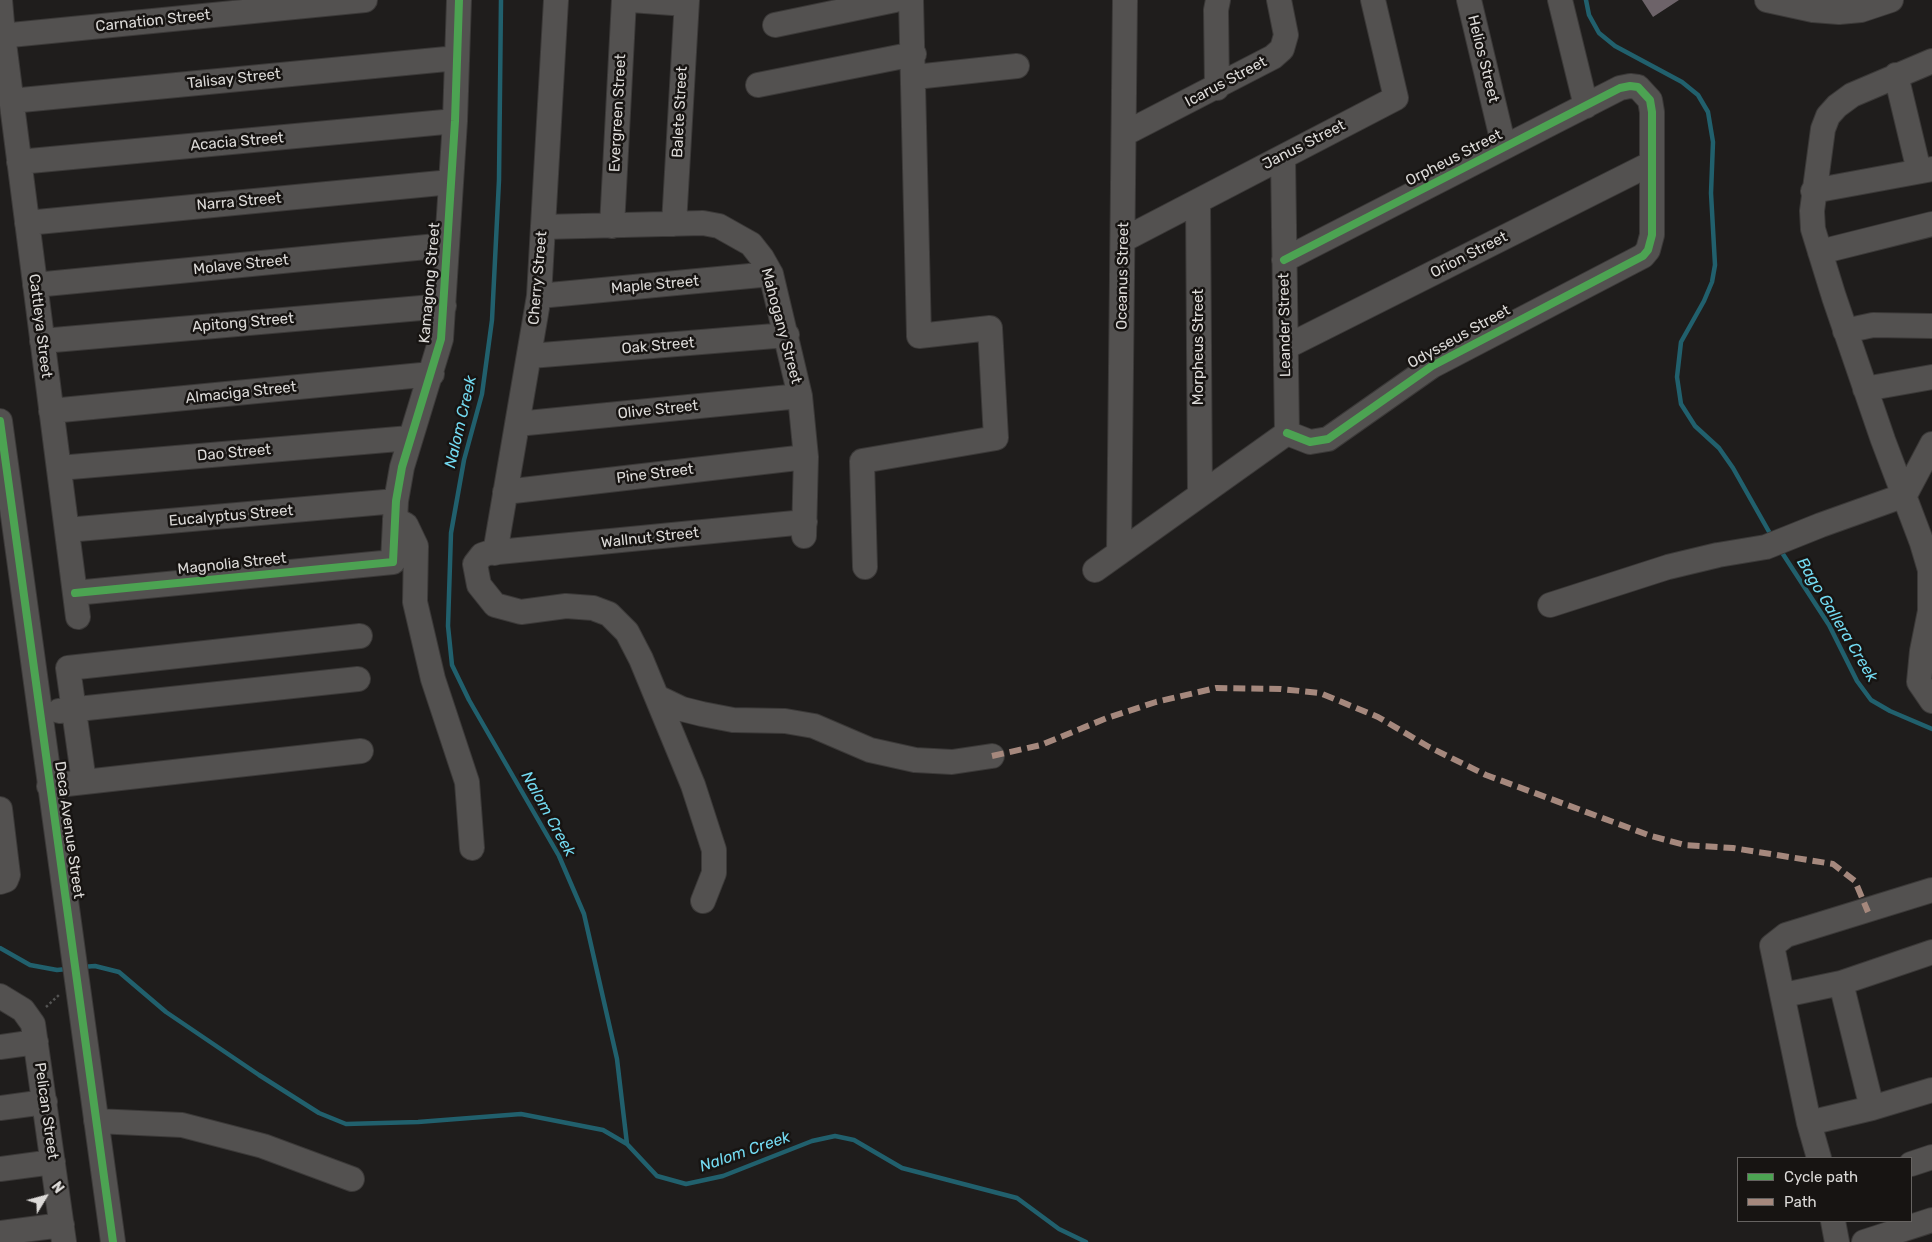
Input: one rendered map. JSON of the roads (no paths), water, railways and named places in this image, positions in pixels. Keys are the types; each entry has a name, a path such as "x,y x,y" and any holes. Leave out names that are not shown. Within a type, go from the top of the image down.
{"street":[{"name":"Cattleya Street","path":"0,0 1,36 78,617"},
{"name":"Carnation Street","path":"1,36 365,0"},
{"name":"Kamagong Street","path":"393,562 396,510 410,438 432,374 441,339 455,121 459,0"},
{"name":"Cherry Street","path":"495,553 539,296 556,0"},
{"name":"Evergreen Street","path":"612,226 624,0"},
{"path":"631,0 686,2"},
{"path":"775,25 895,0"},
{"path":"865,567 862,461 996,438 990,328 919,336 915,77 911,0"},
{"name":"Oceanus Street","path":"1119,553 1125,0"},
{"path":"1217,88 1216,10 1218,0"},
{"name":"Icarus Street","path":"1124,134 1260,66 1282,49 1286,35 1279,0"},
{"name":"Janus Street","path":"1123,240 1396,98 1373,0"},
{"name":"Helios Street","path":"1468,0 1504,147"},
{"path":"1560,0 1586,106"},
{"path":"1767,0 1813,10 1839,12 1860,10 1891,0"},
{"name":"Balete Street","path":"674,224 686,2"},
{"path":"758,86 914,54"},
{"name":"Talisay Street","path":"11,101 457,58"},
{"path":"1932,61 1852,95 1837,106 1828,116 1823,129 1813,191 1813,229 1820,252 1865,389 1931,568 1927,651 1919,682 1932,701"},
{"path":"915,77 1018,66"},
{"path":"1813,191 1926,170 1896,75"},
{"name":"Orpheus Street","path":"1284,260 1620,88 1630,86 1638,88 1650,100 1652,112 1652,163"},
{"name":"Acacia Street","path":"19,162 455,121"},
{"name":"Leander Street","path":"1283,156 1287,433"},
{"name":"Odysseus Street","path":"1287,433 1310,442 1328,439 1432,366 1637,261 1648,250 1652,235 1652,163"},
{"name":"Orion Street","path":"1286,347 1652,163"},
{"name":"Narra Street","path":"27,222 451,182"},
{"name":"Morpheus Street","path":"1198,201 1200,494"},
{"name":"Mahogany Street","path":"543,227 703,224 719,226 735,233 751,244 762,258 770,274 787,335 800,396 806,457 805,529"},
{"path":"1820,252 1932,224"},
{"name":"Molave Street","path":"35,285 447,245"},
{"name":"Maple Street","path":"539,296 770,274"},
{"name":"Apitong Street","path":"42,341 444,306"},
{"path":"1845,331 1873,325 1932,326"},
{"name":"Oak Street","path":"530,356 787,335"},
{"name":"Almaciga Street","path":"51,411 432,374"},
{"path":"1865,389 1932,378"},
{"name":"Olive Street","path":"517,424 800,396"},
{"name":"Deca Avenue Street","path":"0,422 113,1242"},
{"path":"1095,570 1287,433"},
{"name":"Dao Street","path":"59,468 410,438"},
{"path":"1550,606 1668,568 1718,555 1766,547 1905,495 1932,444"},
{"name":"Pine Street","path":"505,492 806,457"},
{"path":"396,510 416,546 415,602 432,679 466,782 472,848"},
{"name":"Eucalyptus Street","path":"66,530 396,510"},
{"name":"Wallnut Street","path":"495,553 805,529"},
{"path":"495,553 482,555 475,564 479,585 495,605 521,612 566,606 593,608 609,614 627,632 657,697 693,785 714,850 714,874 703,901"},
{"name":"Magnolia Street","path":"75,594 393,562"},
{"path":"84,782 68,668 360,636"},
{"path":"39,713 358,679"},
{"path":"657,697 702,714 733,720 785,721 814,726 870,750 915,760 952,762 992,756"},
{"path":"49,786 361,751"},
{"path":"0,809 8,875 1,882"},
{"path":"1819,1157 1809,1123 1784,995 1772,946 1780,938 1932,890"},
{"path":"1784,995 1929,958"},
{"path":"1841,982 1872,1108"},
{"name":"Pelican Street","path":"0,996 17,1005 30,1017 36,1042 63,1234"},
{"path":"0,1046 36,1042"},
{"path":"1809,1123 1872,1108 1932,1090"},
{"path":"0,1108 45,1102"},
{"path":"96,1121 182,1124 263,1146 352,1179"},
{"path":"1912,1164 1932,1157"},
{"path":"0,1169 53,1162"},
{"path":"1864,1242 1932,1220"},
{"path":"1833,1222 1837,1242"},
{"path":"0,1233 63,1234"}],"waterway":[{"name":"Nalom Creek","path":"501,0 499,180 492,320 482,394 464,460 451,533 448,626 452,665 469,700 559,856 584,914 617,1059 627,1144 657,1176 686,1184 723,1176 812,1141 835,1136 854,1140 902,1168 1017,1198 1059,1229 1086,1242"},
{"name":"Bago Gallera Creek","path":"1586,0 1589,15 1599,33 1615,46 1682,82 1698,95 1708,112 1713,142 1711,193 1715,265 1712,282 1704,301 1681,342 1677,377 1681,404 1695,426 1719,448 1733,468 1772,537"},
{"name":"Bago Gallera Creek","path":"1779,548 1829,625 1857,681 1871,700 1890,711 1932,729"},
{"path":"0,948 30,965 57,970 67,969"},
{"path":"82,967 95,966 119,972 166,1012 259,1075 319,1113 346,1124 418,1122 521,1114 603,1130 627,1144"}]}
